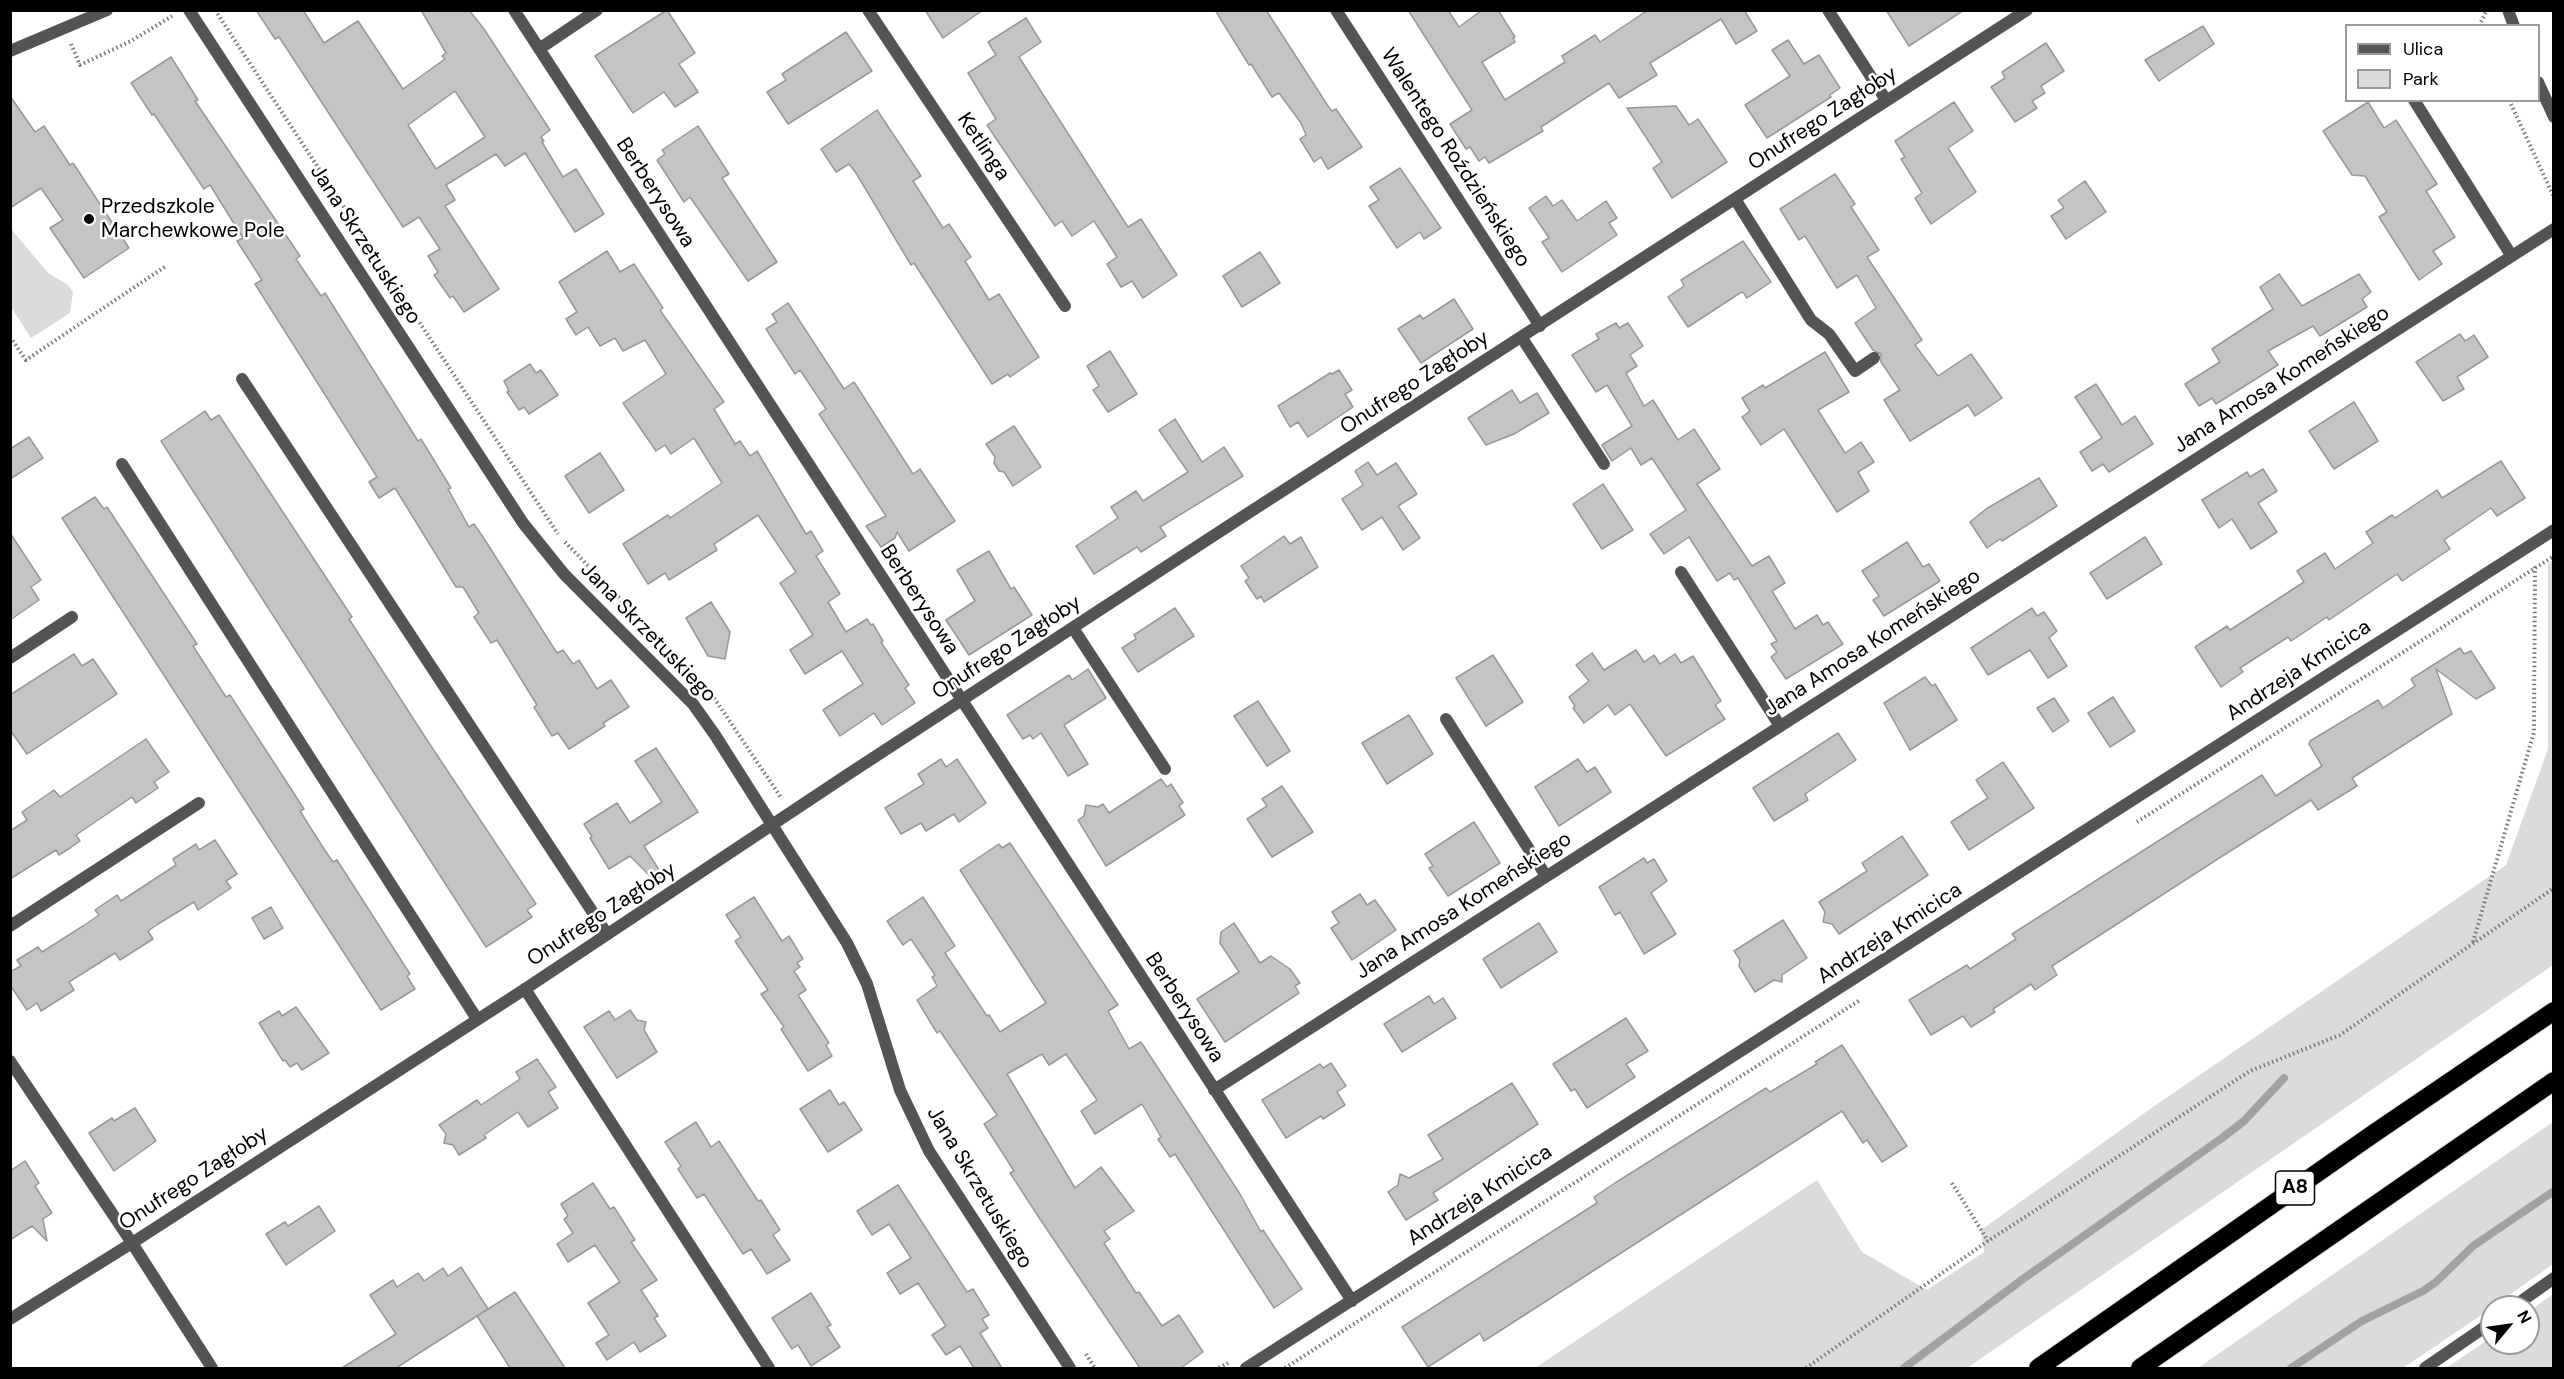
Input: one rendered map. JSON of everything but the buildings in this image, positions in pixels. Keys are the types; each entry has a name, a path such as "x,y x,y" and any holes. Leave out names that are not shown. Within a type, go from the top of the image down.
{"highway":[{"name":"A8","path":"2038,1368 2553,1011"},
{"path":"2140,1368 2553,1082"}],"street":[{"path":"10,51 107,10"},
{"name":"Jana Skrzetuskiego","path":"189,10 523,523 564,574 693,704 847,943 867,984 900,1090 929,1151 1070,1368"},
{"name":"Berberysowa","path":"514,10 1352,1301"},
{"path":"539,50 597,10"},
{"name":"Ketlinga","path":"868,10 1065,306"},
{"name":"Walentego Roździeńskiego","path":"1336,10 1540,326"},
{"path":"1828,10 1886,100"},
{"name":"Onufrego Zagłoby","path":"10,1319 132,1243 525,989 847,775 2027,10"},
{"path":"2540,87 2553,117"},
{"path":"2415,102 2511,255"},
{"path":"1735,199 1812,320 1829,334 1855,371 1874,358"},
{"name":"Jana Amosa Komeńskiego","path":"1214,1090 2553,228"},
{"path":"1522,338 1604,464"},
{"path":"242,379 607,934"},
{"path":"122,464 477,1019"},
{"name":"Andrzeja Kmicica","path":"1246,1368 2553,530"},
{"path":"1681,572 1780,726"},
{"path":"10,658 72,617"},
{"path":"1073,628 1165,769"},
{"path":"1446,719 1546,876"},
{"path":"10,926 199,803"},
{"path":"525,989 769,1368"},
{"path":"10,1061 132,1243 212,1368"},
{"path":"2530,1295 2553,1278"},
{"path":"2425,1368 2480,1330"}],"path":[{"path":"215,10 560,537 708,689 781,799"},
{"path":"2480,24 2487,10"},
{"path":"62,48 72,44 80,64 131,41 174,15"},
{"path":"2510,102 2553,197"},
{"path":"10,337 26,360 166,266"},
{"path":"2473,943 2534,732 2535,542"},
{"path":"2135,823 2553,556"},
{"path":"1806,1368 1988,1240 2250,1071 2340,1035 2553,888"},
{"path":"1285,1368 1863,997"},
{"path":"1952,1183 1988,1240"},
{"path":"1084,1352 1095,1368"}],"green space":[{"path":"12,230 48,273 68,285 73,292 70,313 31,338 11,307"},
{"path":"2553,560 2553,965 1967,1368 1535,1368 1817,1180 1862,1252 1927,1290 1984,1252 1981,1230 2153,1107 2506,865 2548,749 2548,564"},
{"path":"2553,1122 2553,1264 2509,1295 2480,1295 2480,1316 2403,1368 2198,1368"},
{"path":"2553,1294 2553,1368 2446,1368 2480,1345 2480,1355 2540,1355 2540,1303"}],"waterway":[{"path":"1904,1368 2023,1279 2222,1138 2244,1121 2284,1078"},
{"path":"2291,1368 2362,1321 2423,1291 2436,1282 2473,1246 2554,1191"}],"place":[{"name":"Przedszkole Marchewkowe Pole","path":"89,219"}]}
